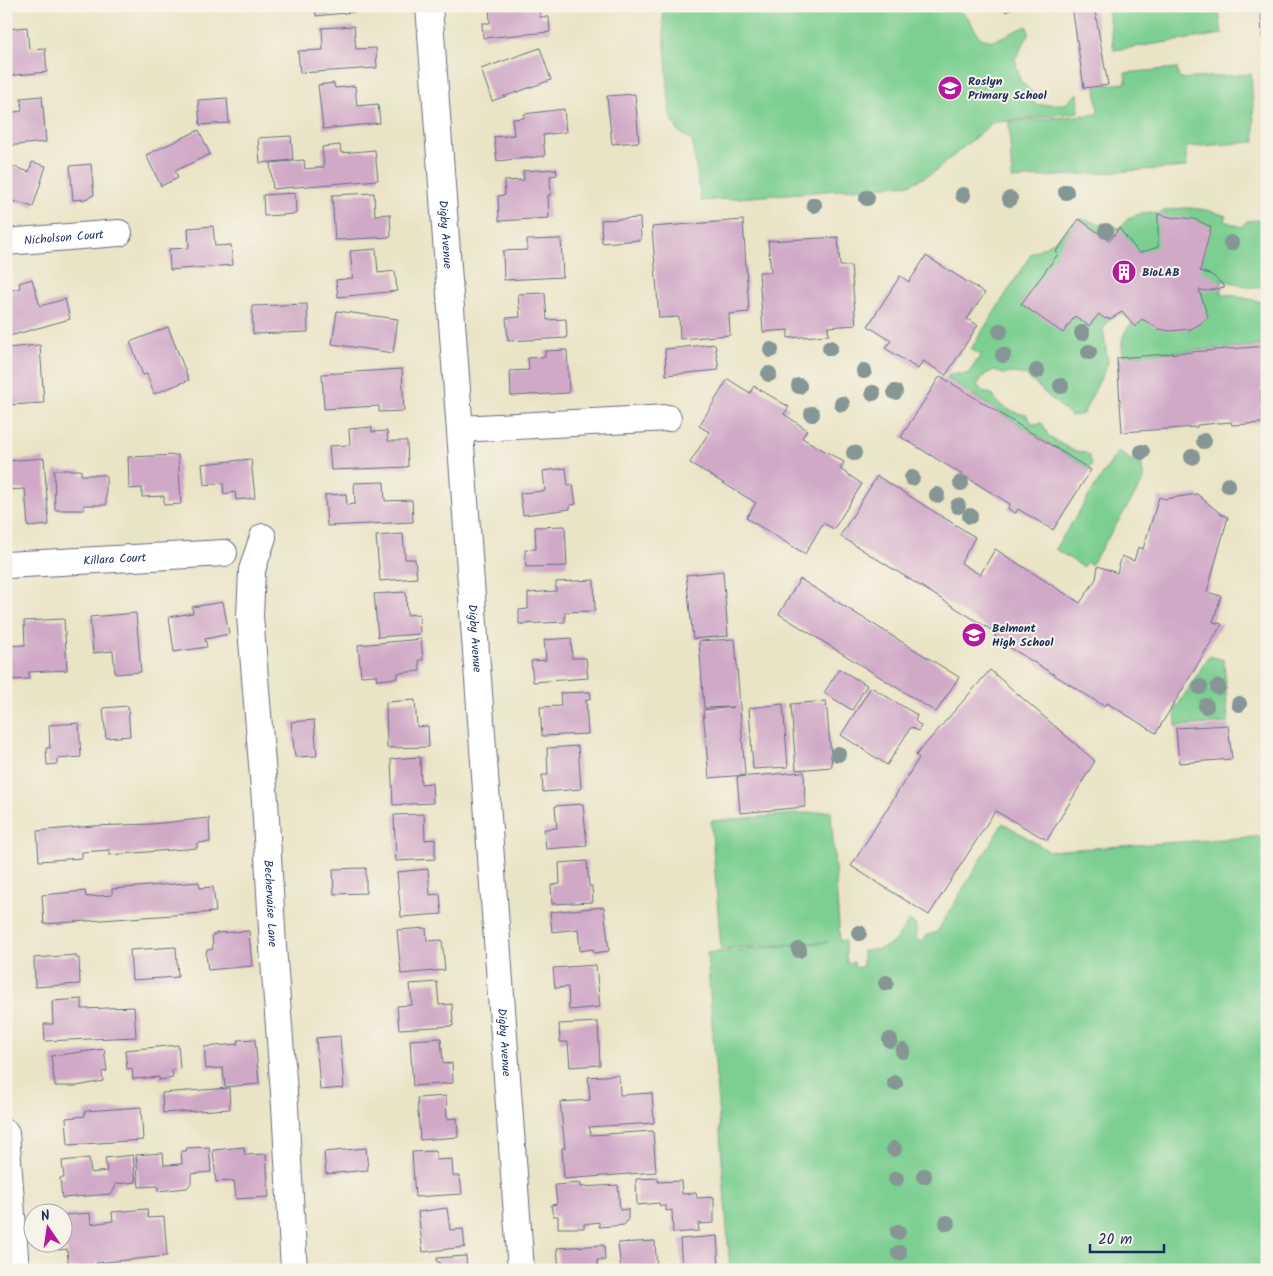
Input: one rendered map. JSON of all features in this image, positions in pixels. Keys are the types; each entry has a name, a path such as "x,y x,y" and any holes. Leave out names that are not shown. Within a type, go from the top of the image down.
{"street":[{"name":"Digby Avenue","path":"429,6 521,1270"},
{"name":"Nicholson Court","path":"6,242 119,233"},
{"path":"460,429 668,418"},
{"name":"Bechervaise Lane","path":"263,537 252,570 250,616 265,801 294,1270"},
{"name":"Killara Court","path":"6,565 224,553"},
{"path":"6,1133 16,1270"}],"green space":[{"path":"662,6 956,6 968,18 980,38 993,41 1027,26 1029,34 1015,59 1020,80 1032,92 1035,105 1065,104 1078,93 1079,112 992,123 933,173 911,184 701,201 692,141 678,131 670,114"},
{"path":"1107,6 1218,6 1222,34 1114,50"},
{"path":"1177,68 1179,79 1251,74 1255,142 1186,147 1186,167 1012,179 1009,122 1098,114 1096,86 1126,83 1125,73"},
{"path":"1201,209 1221,214 1226,216 1225,221 1241,227 1247,221 1267,222 1267,286 1254,288 1222,280 1221,294 1267,303 1267,345 1123,356 1123,338 1132,323 1122,313 1110,319 1103,329 1108,363 1083,414 1071,416 1025,375 1003,374 994,370 984,375 977,385 983,392 992,394 998,403 1006,409 1027,415 1030,421 1035,424 1042,423 1049,437 1074,451 1089,455 1092,464 1089,469 946,378 950,374 968,374 981,355 971,349 1032,253 1052,243 1081,219 1119,228 1128,219 1136,215 1150,212 1158,214 1167,210"},
{"path":"1118,451 1134,462 1141,461 1144,480 1091,565 1087,562 1083,567 1055,549"},
{"path":"1209,656 1224,660 1228,723 1176,726 1175,710"},
{"path":"831,811 840,941 845,941 847,963 854,962 855,968 863,966 863,951 880,949 891,944 909,921 916,925 916,939 922,942 925,936 937,932 1003,823 1049,851 1267,836 1267,1270 730,1270 707,953 828,942 721,949 711,821"}],"building":[{"path":"315,6 373,6 373,10 316,16"},
{"path":"489,6 539,6 540,17 549,17 550,32 483,38 482,23 490,23"},
{"path":"1003,6 1017,6 1006,12"},
{"path":"1072,6 1094,6 1108,85 1084,88"},
{"path":"1261,6 1267,6 1267,38 1262,38"},
{"path":"354,26 356,49 376,48 377,68 300,73 298,51 323,50 322,28"},
{"path":"27,27 29,49 45,48 47,72 6,76 6,29"},
{"path":"540,48 551,80 492,101 481,69"},
{"path":"334,83 335,88 355,86 357,106 378,104 380,123 323,129 318,85"},
{"path":"635,94 639,142 612,144 607,96"},
{"path":"42,96 46,142 6,146 6,113 22,111 21,98"},
{"path":"227,98 229,123 200,125 198,100"},
{"path":"564,109 566,132 543,135 545,156 497,161 494,137 514,135 512,119 524,118 524,114"},
{"path":"199,130 210,154 175,171 178,178 161,186 146,155"},
{"path":"291,136 293,160 260,163 258,138"},
{"path":"340,145 341,153 375,150 378,180 273,189 270,163 304,160 305,169 324,167 322,147"},
{"path":"32,162 46,166 33,207 6,199 6,164 29,172"},
{"path":"91,164 94,195 85,199 73,200 70,166"},
{"path":"556,169 557,175 550,176 551,195 548,195 549,218 499,221 498,196 505,195 504,181 524,180 523,171"},
{"path":"295,193 296,214 264,216 263,195"},
{"path":"374,193 375,215 390,214 391,237 335,240 332,195"},
{"name":"BioLAB","path":"1158,214 1174,218 1194,219 1211,227 1200,271 1212,275 1225,287 1207,291 1199,290 1208,317 1200,324 1191,329 1170,331 1159,329 1142,319 1135,327 1122,312 1110,319 1105,319 1099,314 1089,326 1075,316 1063,333 1021,304 1058,254 1056,252 1079,219 1110,241 1119,228 1139,253 1158,247"},
{"path":"640,218 641,240 602,243 601,220"},
{"path":"743,220 749,312 729,314 730,335 680,339 679,317 659,318 652,227"},
{"path":"213,226 215,246 231,245 233,265 170,270 169,249 189,248 188,228"},
{"path":"838,237 840,266 851,266 856,325 828,327 829,335 788,338 788,330 763,332 759,272 771,272 768,241"},
{"path":"561,239 563,277 504,280 503,251 527,250 527,240"},
{"path":"376,249 378,273 395,271 397,291 338,297 336,280 353,278 350,251"},
{"path":"926,256 985,293 967,319 978,325 946,375 923,361 918,369 885,348 891,341 868,326 900,276 909,282"},
{"path":"32,279 40,306 65,299 70,319 6,337 6,316 10,315 6,301 6,292 20,288 19,283"},
{"path":"545,293 547,320 566,319 567,338 508,341 506,318 520,317 518,294"},
{"path":"307,304 308,332 253,334 252,306"},
{"path":"337,311 398,319 393,353 332,344"},
{"path":"168,327 189,380 154,394 147,374 143,375 130,342"},
{"path":"715,344 719,370 666,375 665,349"},
{"path":"40,345 44,403 9,405 6,348"},
{"path":"1266,346 1267,390 1260,390 1263,423 1232,425 1231,422 1197,425 1197,427 1122,432 1117,358"},
{"path":"567,350 569,393 511,396 510,371 529,370 528,358 545,357 545,351"},
{"path":"402,369 404,411 379,412 379,406 324,409 322,374"},
{"path":"940,376 1091,470 1053,530 1018,509 1016,513 1008,509 1010,504 901,437"},
{"path":"728,379 750,393 754,386 789,407 784,414 807,430 802,438 844,462 840,469 862,484 834,529 823,523 805,554 746,518 756,503 690,463 709,432 699,426"},
{"path":"372,427 372,432 387,431 388,441 407,441 408,467 331,470 329,446 350,445 349,429"},
{"path":"178,455 181,504 164,505 164,496 142,497 142,488 129,489 128,457"},
{"path":"44,458 49,525 28,527 25,489 6,490 6,461"},
{"path":"251,459 255,498 236,500 235,492 224,494 223,483 204,485 202,464"},
{"path":"566,468 568,486 573,485 576,504 570,505 570,509 523,515 520,493 545,491 543,471"},
{"path":"54,470 81,470 81,475 106,475 106,505 84,505 84,510 55,510"},
{"path":"877,476 975,537 961,563 980,575 995,549 1080,603 1096,579 1098,566 1117,573 1122,556 1134,561 1138,547 1143,549 1159,497 1165,499 1197,494 1222,515 1228,517 1207,592 1221,596 1213,622 1222,624 1156,733 1107,703 1104,706 995,638 996,633 840,536"},
{"path":"384,482 385,501 412,500 413,522 327,526 325,495 346,494 347,505 355,504 354,483"},
{"path":"565,526 567,566 526,567 525,550 536,549 535,527"},
{"path":"403,534 405,559 415,559 417,578 380,581 376,536"},
{"path":"723,571 728,636 693,639 686,575"},
{"path":"800,579 959,677 936,712 779,614"},
{"path":"594,580 595,611 565,612 565,622 519,624 519,610 528,609 528,593 556,591 556,582"},
{"path":"406,592 407,615 419,614 420,634 378,637 374,594"},
{"path":"223,602 229,634 205,639 207,647 174,652 169,617 193,613 192,607"},
{"path":"136,613 141,672 115,674 113,651 93,653 90,617"},
{"path":"64,619 67,670 29,672 29,679 8,680 6,646 25,645 24,621"},
{"path":"571,638 572,658 586,658 588,678 533,682 531,661 546,660 544,640"},
{"path":"421,639 423,660 419,660 420,671 398,673 398,678 377,680 376,675 361,676 358,645"},
{"path":"735,639 745,775 709,778 703,710 734,707 704,708 699,641"},
{"path":"839,669 867,685 852,710 824,693"},
{"path":"990,670 1095,761 1047,840 995,811 929,915 851,866 919,758 916,755"},
{"path":"871,687 917,715 915,721 921,726 918,731 911,727 887,765 841,735"},
{"path":"590,692 591,698 586,700 588,734 542,736 540,707 561,706 560,693"},
{"path":"415,700 417,727 428,726 429,747 387,748 386,702"},
{"path":"826,701 832,767 796,770 791,704"},
{"path":"783,704 788,767 753,769 749,708"},
{"path":"128,706 130,736 106,738 103,708"},
{"path":"314,720 317,756 295,757 291,722"},
{"path":"79,723 81,757 57,759 57,764 47,765 46,748 50,748 49,725"},
{"path":"1228,725 1232,759 1179,763 1176,728"},
{"path":"578,746 581,789 543,792 542,775 548,775 547,748"},
{"path":"420,757 421,784 432,783 433,803 393,805 391,759"},
{"path":"804,772 805,807 740,813 737,777"},
{"path":"583,804 587,846 546,849 544,829 557,828 555,806"},
{"path":"424,814 425,840 435,839 435,859 396,861 394,815"},
{"path":"209,818 210,842 197,843 197,848 109,855 109,850 82,852 82,858 39,861 37,831 93,826 152,824"},
{"path":"587,861 589,886 592,886 593,902 552,904 551,885 560,884 559,863"},
{"path":"366,868 366,893 334,894 333,869"},
{"path":"428,869 430,895 440,894 442,914 401,917 397,872"},
{"path":"199,882 200,888 213,887 216,912 44,924 42,895 85,891 86,897 112,895 112,889"},
{"path":"604,907 609,951 594,953 593,949 580,951 578,929 552,932 550,912"},
{"path":"426,928 427,941 442,940 445,970 401,974 397,930"},
{"path":"249,931 252,966 208,970 206,954 207,950 213,949 212,935 216,933"},
{"path":"176,947 178,977 132,980 130,950"},
{"path":"76,955 76,958 79,958 80,984 35,987 34,958"},
{"path":"596,965 600,1007 569,1010 568,987 555,988 553,968"},
{"path":"437,982 439,1005 452,1004 453,1026 399,1029 397,1006 412,1005 410,984"},
{"path":"82,999 82,1009 134,1007 136,1037 45,1041 44,1024 53,1024 52,1001"},
{"path":"598,1022 600,1065 570,1067 568,1042 560,1042 559,1024"},
{"path":"340,1036 344,1088 320,1090 316,1038"},
{"path":"441,1038 443,1064 452,1063 453,1083 413,1086 410,1040"},
{"path":"255,1039 259,1084 225,1087 223,1068 206,1069 204,1047 238,1044 238,1040"},
{"path":"178,1045 180,1069 172,1070 173,1078 159,1080 159,1077 133,1079 132,1068 127,1069 125,1050"},
{"path":"104,1049 107,1071 102,1072 103,1081 77,1086 55,1086 51,1056"},
{"path":"619,1075 620,1095 652,1093 654,1123 589,1127 591,1135 653,1131 656,1172 564,1179 562,1148 565,1148 560,1102 590,1100 588,1077"},
{"path":"229,1088 230,1109 163,1113 162,1093"},
{"path":"446,1096 447,1119 457,1118 458,1137 420,1140 417,1098"},
{"path":"141,1107 143,1140 68,1145 66,1118 85,1116 85,1111"},
{"path":"209,1147 211,1172 191,1174 191,1183 187,1188 158,1191 158,1186 139,1187 136,1155 163,1153 164,1165 182,1164 181,1151 186,1151 187,1148"},
{"path":"244,1147 245,1155 266,1154 269,1197 236,1199 234,1181 216,1182 213,1150"},
{"path":"366,1148 368,1170 326,1174 324,1152"},
{"path":"436,1151 436,1160 452,1159 453,1176 460,1176 462,1194 415,1197 412,1152"},
{"path":"133,1155 136,1182 115,1184 111,1194 62,1198 60,1178 64,1178 62,1161 89,1158 91,1173 107,1171 105,1158"},
{"path":"658,1178 658,1182 681,1181 682,1194 696,1193 697,1198 714,1197 714,1223 698,1224 699,1231 673,1233 672,1210 666,1211 666,1206 660,1206 659,1203 637,1205 636,1179"},
{"path":"581,1183 581,1187 618,1185 620,1210 628,1209 628,1219 624,1225 599,1227 599,1222 584,1224 584,1228 558,1228 558,1216 553,1216 551,1205 557,1204 555,1185"},
{"path":"447,1208 450,1230 463,1229 465,1247 423,1252 418,1212"},
{"path":"147,1209 148,1218 164,1217 167,1256 96,1263 97,1267 69,1269 68,1254 72,1254 72,1214 90,1213 91,1224 113,1221 112,1212"},
{"path":"717,1236 719,1269 682,1270 680,1239"},
{"path":"655,1241 657,1270 621,1270 618,1243"},
{"path":"604,1245 605,1260 597,1260 598,1270 559,1270 557,1248"},
{"path":"466,1256 467,1270 440,1270 440,1262 437,1262 437,1258"}],"place":[{"name":"Roslyn Primary School","path":"950,88"},
{"name":"BioLAB","path":"1124,272"},
{"name":"Belmont High School","path":"974,635"}]}
